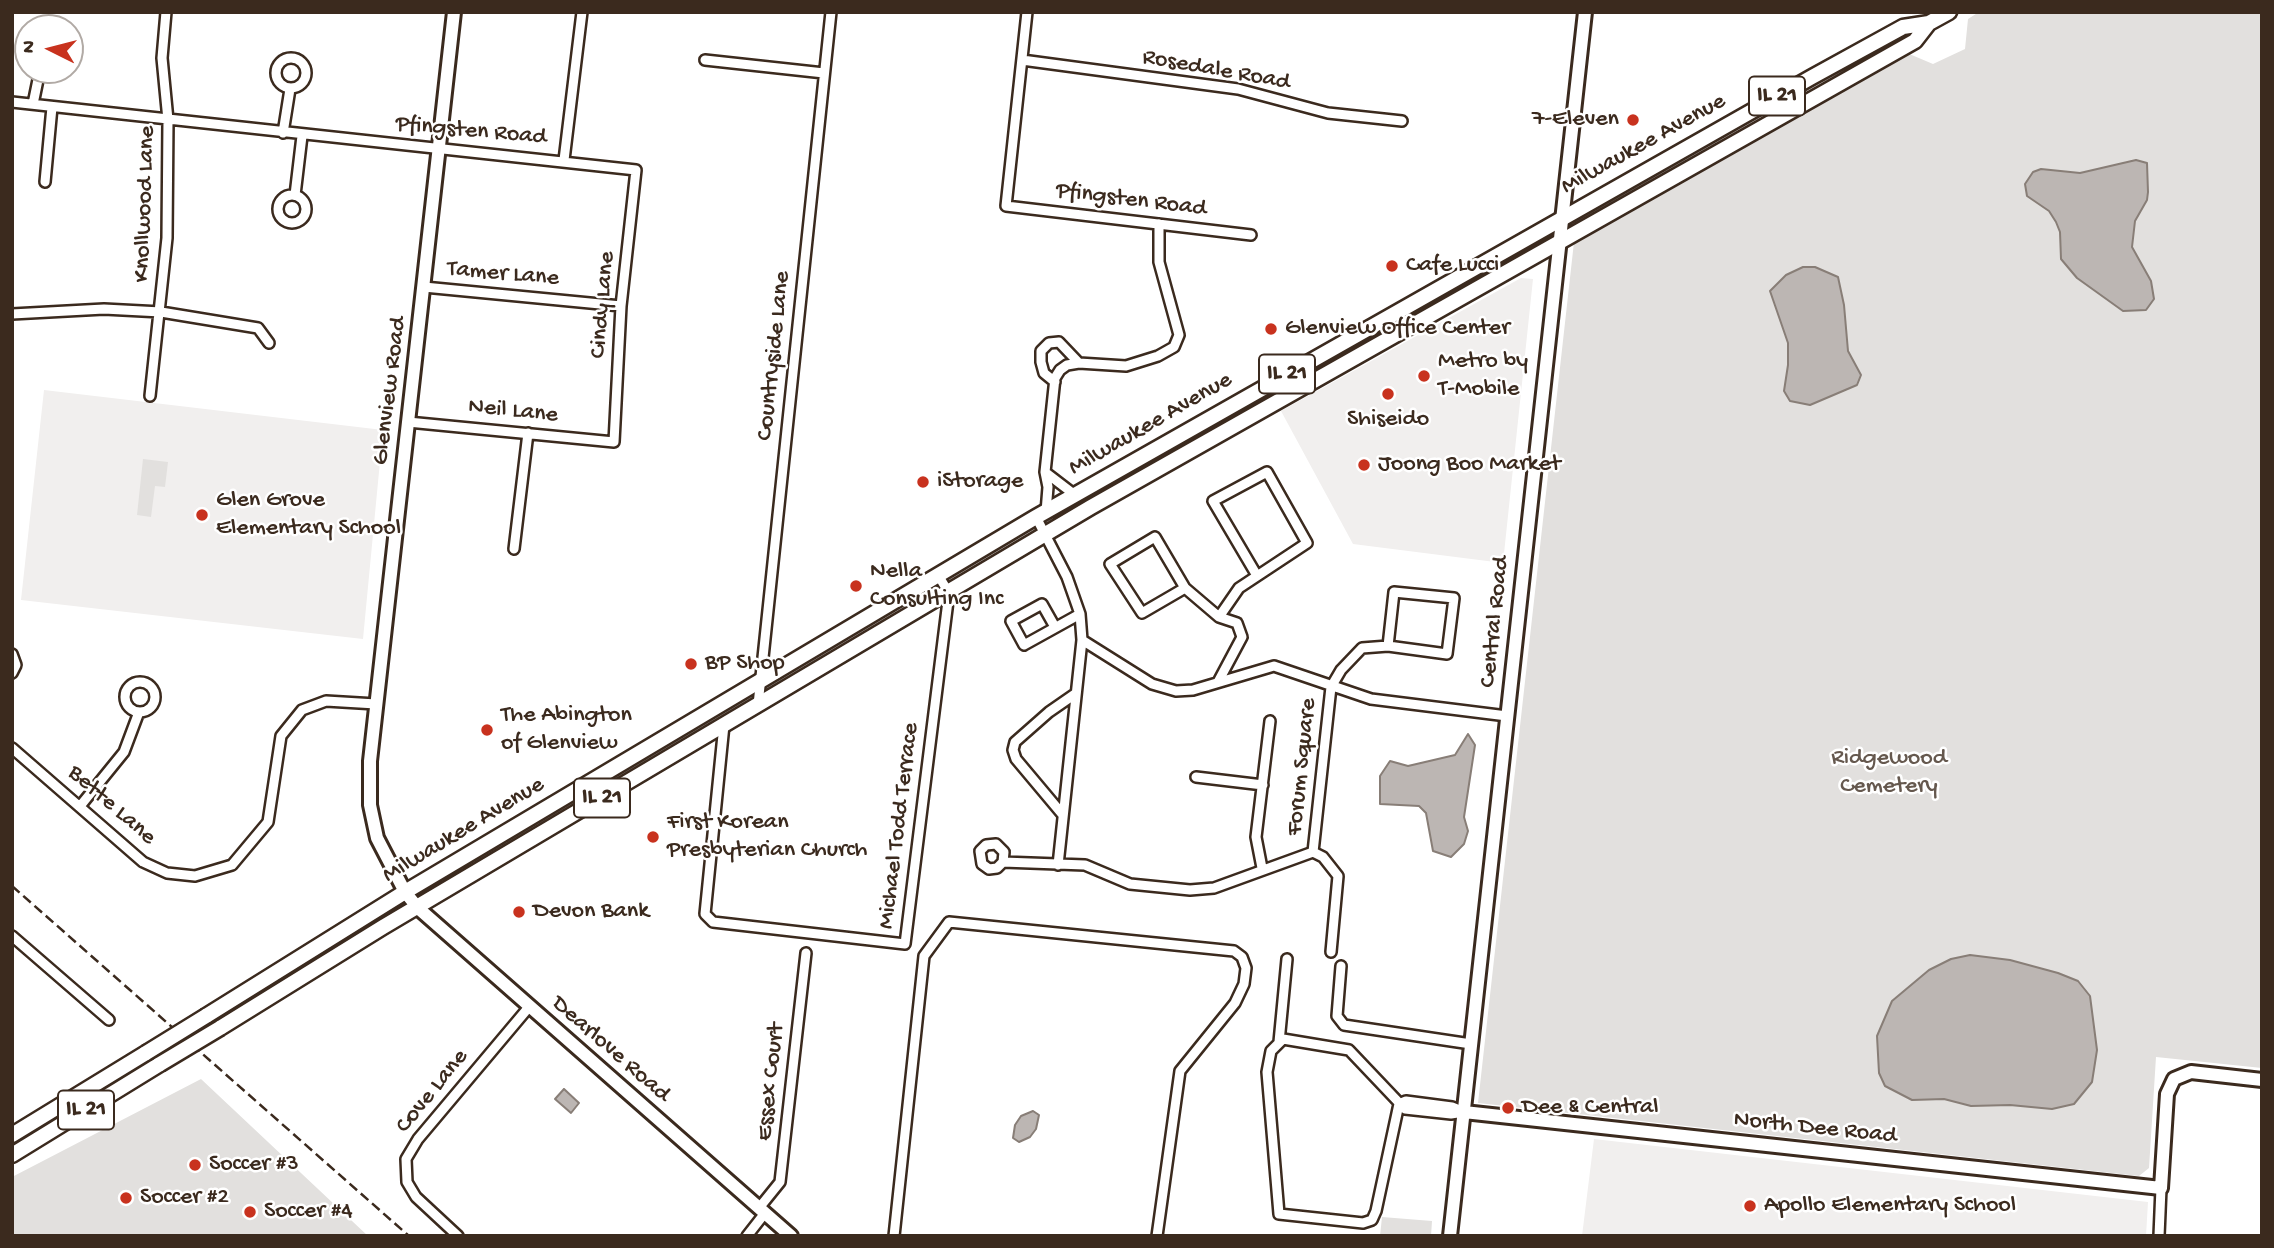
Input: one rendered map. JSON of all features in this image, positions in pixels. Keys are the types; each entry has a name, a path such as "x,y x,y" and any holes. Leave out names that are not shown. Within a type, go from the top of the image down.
{"main road":[{"name":"Glenview Road","path":"405,892 377,838 370,806 370,761 454,12"},
{"name":"Central Road","path":"1450,1236 1584,12"},
{"path":"1929,23 1949,12"},
{"name":"Milwaukee Avenue","path":"12,1135 405,892 1041,514 1562,217 1903,27 1929,23"},
{"name":"Milwaukee Avenue","path":"12,1155 724,725 1343,363 1914,41 1929,23"},
{"path":"1343,363 1343,352 1347,345 1398,317 1409,304"},
{"name":"Dearlove Road","path":"405,892 418,908 790,1236"},
{"path":"2161,1188 2167,1094 2174,1079 2191,1072 2262,1080"},
{"name":"North Dee Road","path":"1464,1112 2161,1188"}],"street":[{"name":"Knollwood Lane","path":"150,396 167,238 168,120 162,58 166,12"},
{"path":"564,160 582,12"},
{"name":"Countryside Lane","path":"758,705 831,12"},
{"path":"1022,60 1027,12"},
{"path":"705,60 824,73"},
{"name":"Pfingsten Road","path":"1022,60 1006,206 1251,235"},
{"name":"Rosedale Road","path":"1022,60 1238,89 1328,113 1402,121"},
{"path":"33,104 37,84"},
{"path":"283,133 290,89"},
{"name":"Pfingsten Road","path":"12,102 302,136 564,160 636,170"},
{"path":"45,182 52,107"},
{"path":"295,195 302,136"},
{"name":"Cindy Lane","path":"614,442 621,306 636,170"},
{"path":"1058,865 1082,640 1080,614 1067,577 1046,535 1041,514 1048,487 1045,472 1055,382 1060,370 1079,363 1126,366 1158,356 1174,347 1179,335 1178,323 1159,262 1159,225"},
{"name":"Tamer Lane","path":"424,287 621,306"},
{"path":"12,314 104,309 161,312 258,328 269,343"},
{"path":"1055,382 1044,373 1041,362 1041,351 1049,343 1059,342 1079,363"},
{"name":"Neil Lane","path":"408,422 614,442"},
{"path":"514,549 528,433"},
{"path":"1219,617 1238,588 1307,542 1267,471 1213,501 1256,574"},
{"path":"1045,472 1075,495"},
{"path":"1185,588 1142,613 1111,564 1155,537 1185,588 1219,617 1237,623 1242,637 1218,682"},
{"path":"938,575 949,593"},
{"path":"1331,687 1341,670 1362,648 1388,646 1447,654 1454,598 1394,592 1388,646"},
{"name":"Michael Todd Terrace","path":"724,725 705,915 713,922 905,944 949,593"},
{"path":"1055,627 1042,604 1011,621 1024,645 1080,614"},
{"path":"1082,640 1152,684 1176,691 1193,690 1274,666 1371,699 1507,716"},
{"path":"12,654 16,665 12,673"},
{"name":"Forum Square","path":"1313,852 1331,687"},
{"path":"1063,815 1016,759 1013,750 1015,742 1038,721 1075,694"},
{"name":"Bette Lane","path":"12,748 81,805 143,862 167,873 195,876 232,865 268,822 281,736 302,709 326,701 376,704"},
{"path":"81,805 124,752 139,712"},
{"path":"1262,868 1256,837 1270,721"},
{"path":"1196,777 1263,785"},
{"path":"1003,862 1085,865 1130,884 1190,890 1214,888 1262,868 1313,852 1323,857 1338,876 1331,952"},
{"path":"894,1236 924,957 949,922 1234,951 1242,957 1246,968 1244,984 1235,1003 1180,1071 1157,1236"},
{"path":"12,936 109,1020"},
{"name":"Essex Court","path":"762,1211 779,1182 806,953"},
{"path":"1287,959 1281,1041 1271,1051 1267,1072 1279,1214 1363,1223 1372,1220 1377,1211 1399,1104"},
{"path":"1341,966 1337,1016 1344,1025 1471,1044"},
{"name":"Cove Lane","path":"458,1236 416,1197 407,1182 406,1159 418,1139 529,1007"},
{"path":"1281,1041 1349,1050 1399,1104 1417,1110 1451,1114 1464,1112"},
{"path":"2159,1236 2161,1188"},
{"path":"747,1236 762,1211"}],"shaded area":[{"path":"2136,160 2147,163 2148,192 2147,200 2135,221 2132,247 2151,281 2154,299 2146,310 2123,311 2077,278 2061,259 2060,232 2056,222 2049,211 2027,196 2025,184 2033,172 2041,169 2080,173"},
{"path":"1803,267 1815,267 1838,277 1844,305 1848,351 1861,375 1857,385 1810,405 1790,401 1784,391 1788,343 1770,291 1786,275"},
{"path":"1521,278 1533,279 1503,563 1353,544 1281,411"},
{"name":"Glen Grove Elementary School","path":"44,390 383,430 363,639 21,600"},
{"path":"1468,734 1475,745 1464,817 1468,831 1464,844 1451,857 1433,851 1426,813 1419,806 1380,804 1380,776 1390,761 1408,766 1455,755"},
{"path":"1970,955 2010,960 2058,973 2078,981 2090,996 2097,1050 2092,1082 2074,1104 2052,1109 2010,1105 1971,1106 1944,1099 1912,1100 1885,1086 1879,1073 1877,1036 1892,1001 1929,970 1951,959"},
{"path":"564,1089 579,1103 571,1113 555,1099"},
{"path":"1033,1111 1039,1115 1036,1129 1030,1137 1019,1142 1013,1138 1015,1125 1021,1116"},
{"name":"Apollo Elementary School","path":"1594,1139 2148,1202 2146,1236 1582,1236"}],"green space":[{"name":"Ridgewood Cemetery","path":"1979,12 2262,12 2262,1068 2156,1057 2149,1168 2139,1176 1478,1103 1574,242 1907,53 1933,64 1965,49 1968,19"},
{"path":"143,459 168,462 165,487 155,486 151,517 137,515"},
{"path":"201,1079 368,1236 12,1236 12,1177"},
{"path":"1382,1217 1432,1221 1431,1236 1380,1236"}],"railway":[{"path":"12,886 409,1236"}],"place":[{"name":"7-Eleven","path":"1633,120"},
{"name":"Cafe Lucci","path":"1392,266"},
{"name":"Glenview Office Center","path":"1271,329"},
{"name":"Metro by T-Mobile","path":"1424,376"},
{"name":"Shiseido","path":"1388,394"},
{"name":"Joong Boo Market","path":"1364,465"},
{"name":"iStorage","path":"923,482"},
{"name":"Glen Grove Elementary School","path":"202,515"},
{"name":"Nella Consulting Inc","path":"856,586"},
{"name":"BP Shop","path":"691,664"},
{"name":"The Abington of Glenview","path":"487,730"},
{"name":"First Korean Presbyterian Church","path":"653,837"},
{"name":"Devon Bank","path":"519,912"},
{"name":"Dee & Central","path":"1508,1108"},
{"name":"Soccer #3","path":"195,1165"},
{"name":"Soccer #2","path":"126,1198"},
{"name":"Apollo Elementary School","path":"1750,1206"},
{"name":"Soccer #4","path":"250,1212"}]}
